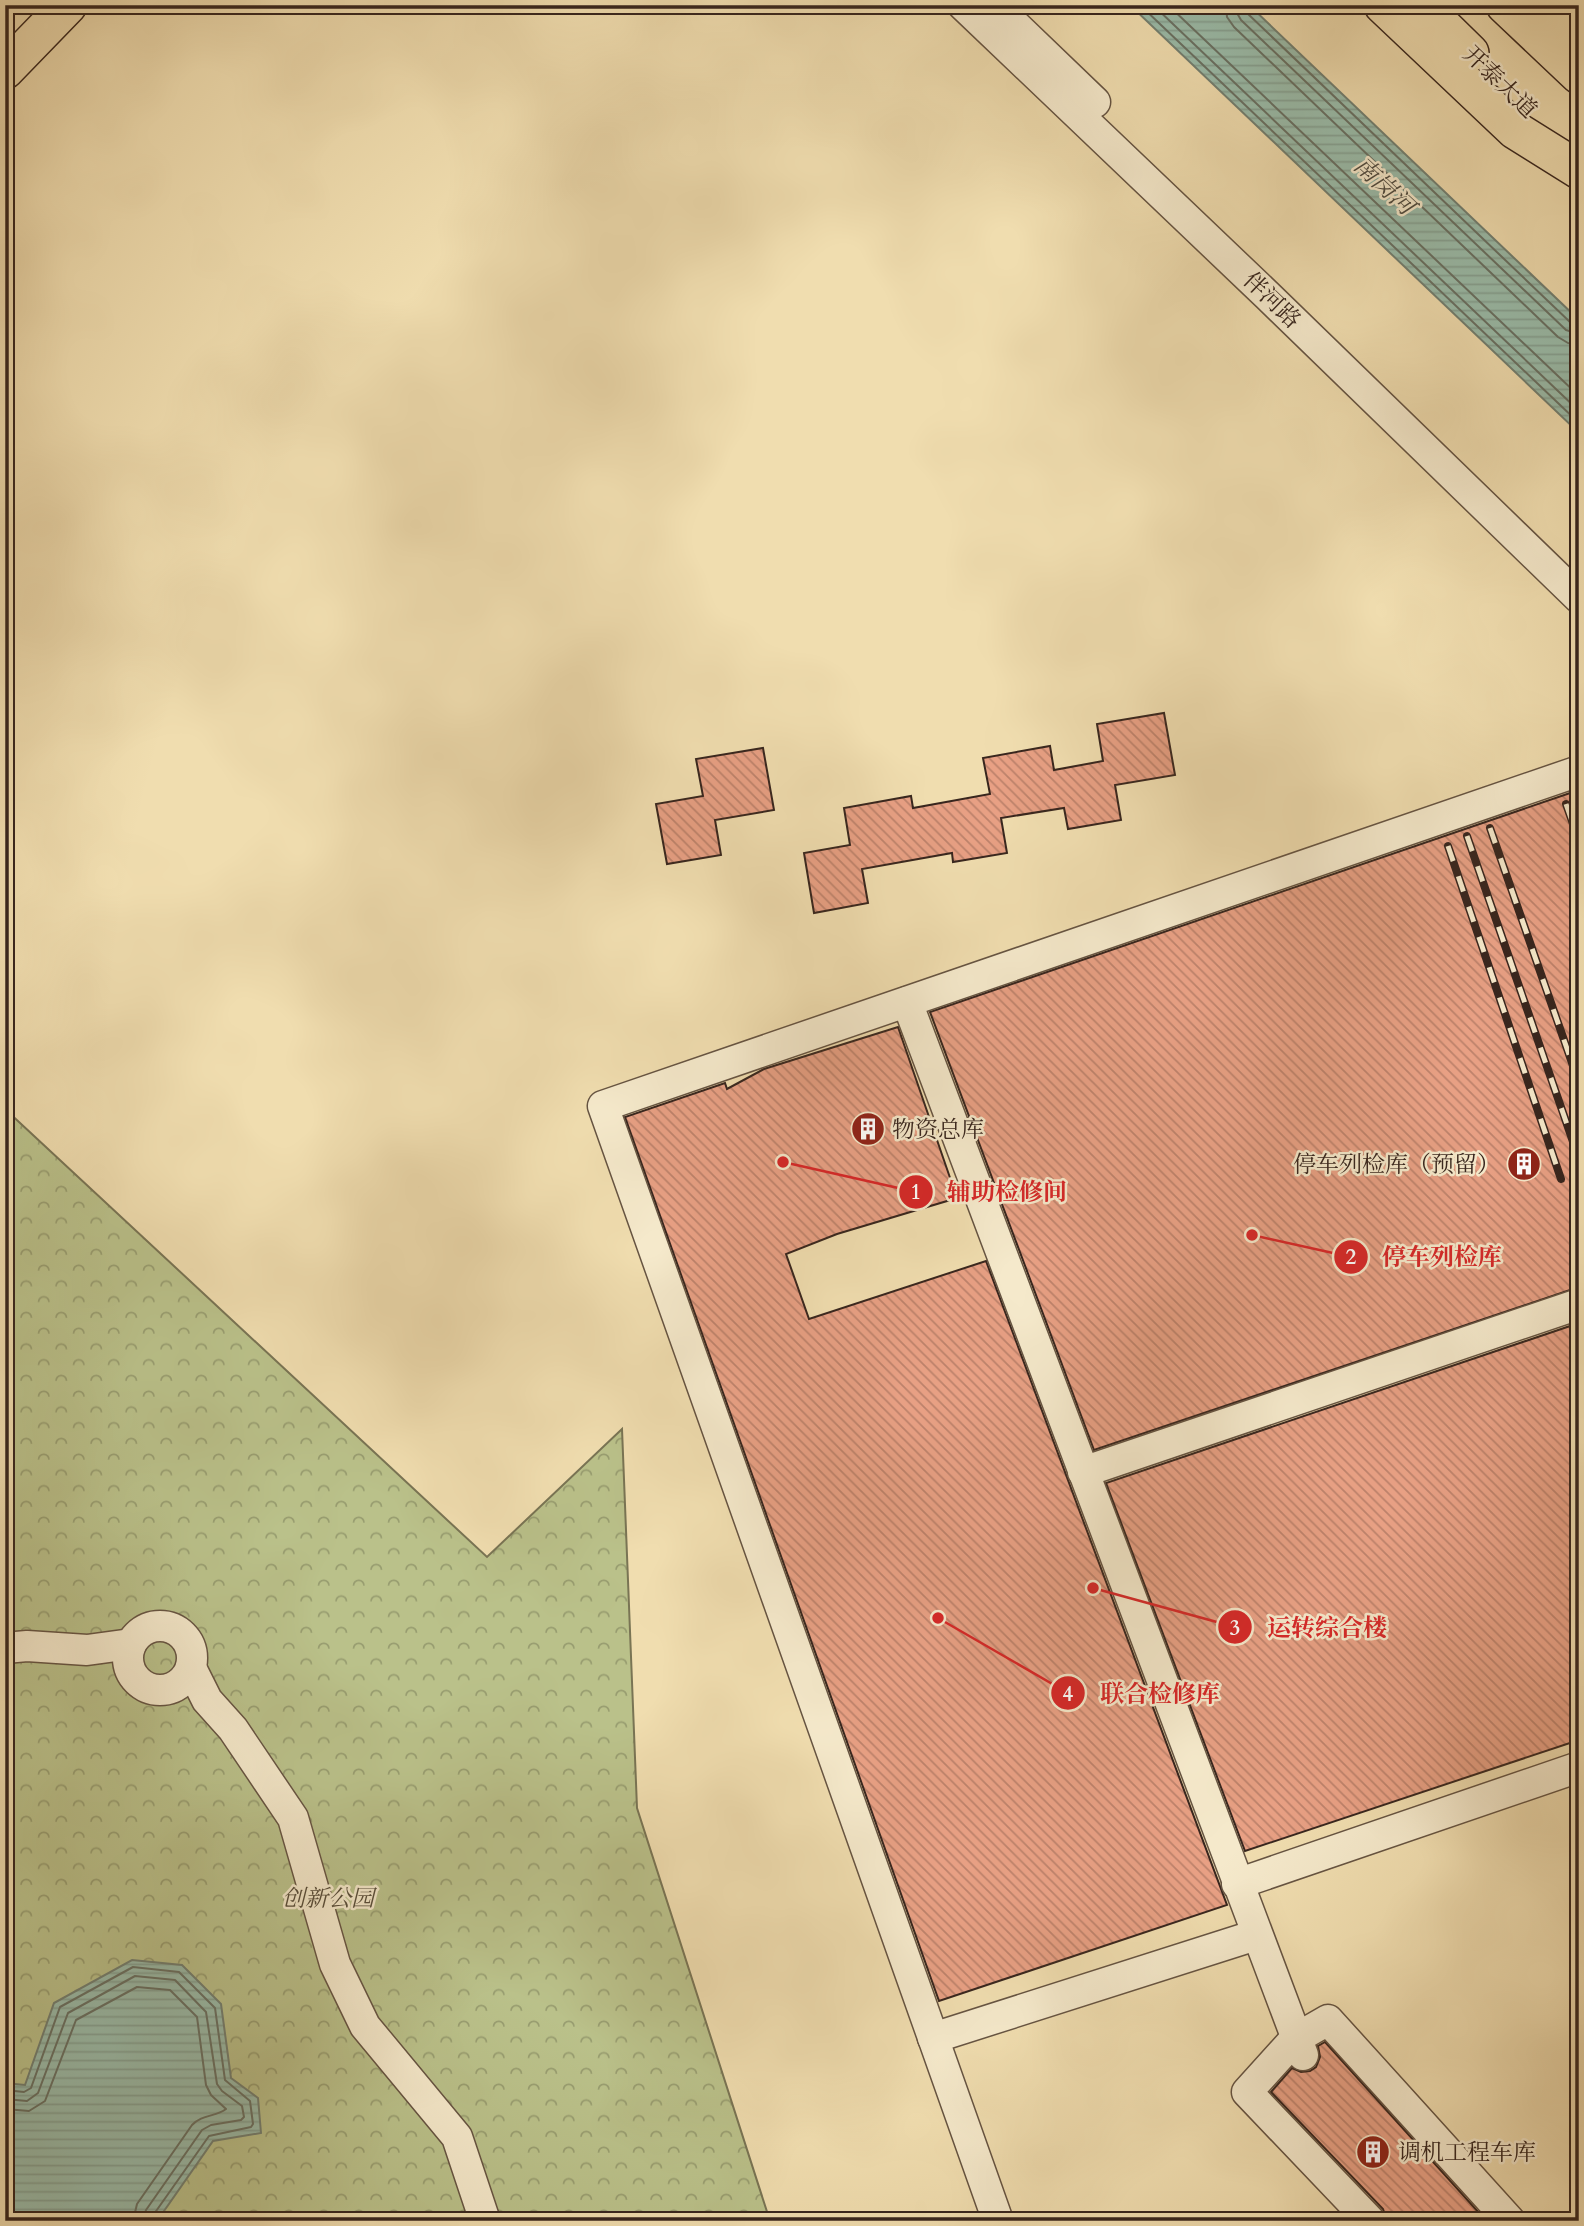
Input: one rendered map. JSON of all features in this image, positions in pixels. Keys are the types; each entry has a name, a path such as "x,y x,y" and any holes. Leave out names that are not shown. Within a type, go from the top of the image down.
{"main road":[{"path":"5,69 68,5"},
{"path":"1383,5 1515,130 1579,170"},
{"name":"开泰大道","path":"1421,5 1579,159"},
{"path":"1505,5 1579,75"},
{"path":"1553,5 1579,30"}],"street":[{"name":"伴河路","path":"963,5 1579,598"},
{"name":"伴河路","path":"994,5 1579,569"},
{"path":"998,2221 603,1106 1579,771"},
{"path":"907,1002 1299,2047"},
{"path":"1083,1472 1579,1304"},
{"path":"191,1668 178,1685 158,1690 148,1688 139,1683 128,1665 131,1644 137,1635 156,1626 167,1626 177,1630 191,1647 191,1668 207,1700 233,1728 293,1818 335,1964 365,2026 457,2137 485,2221"},
{"path":"5,1648 27,1646 87,1650 131,1644"},
{"path":"1237,1884 1579,1767"},
{"path":"933,2038 1256,1935"},
{"path":"1370,2221 1247,2092 1328,2020 1510,2221"}],"green space":[{"name":"创新公园","path":"5,1109 487,1557 622,1429 637,1808 770,2221 5,2221"}],"water":[{"name":"南岗河","path":"1130,5 1249,5 1579,320 1579,433"},
{"path":"132,1960 182,1965 221,2004 231,2078 258,2098 261,2133 213,2141 157,2221 5,2221 5,2083 25,2085 54,2003"}],"building":[{"path":"1164,713 1175,775 1115,785 1121,820 1068,829 1064,808 1001,818 1007,853 953,862 952,853 862,869 868,903 814,913 804,853 850,845 844,808 911,796 913,808 990,794 983,758 1050,746 1054,770 1103,761 1097,724"},
{"path":"763,748 774,810 715,820 721,855 667,864 656,804 703,796 696,759"},
{"path":"1579,790 1579,1287 1094,1450 930,1012"},
{"path":"898,1027 957,1198 837,1234 786,1254 809,1319 986,1261 1227,1905 939,2001 625,1117 725,1083 727,1089 764,1069"},
{"path":"1579,1323 1579,1740 1245,1851 1106,1483"},
{"name":"调机工程车库","path":"1325,2042 1481,2215 1472,2221 1387,2221 1383,2209 1271,2092 1292,2068 1301,2072 1316,2067 1320,2057 1318,2046"}],"railway":[{"path":"1566,804 1579,841"},
{"path":"1490,828 1579,1083"},
{"path":"1467,836 1579,1159"},
{"path":"1448,846 1561,1179"}],"place":[{"name":"物资总库","path":"868,1129"},
{"name":"辅助检修间","path":"783,1162"},
{"name":"停车列检库（预留）","path":"1524,1164"},
{"name":"停车列检库","path":"1252,1235"},
{"name":"运转综合楼","path":"1093,1588"},
{"name":"联合检修库","path":"938,1618"},
{"name":"调机工程车库","path":"1373,2152"}]}
